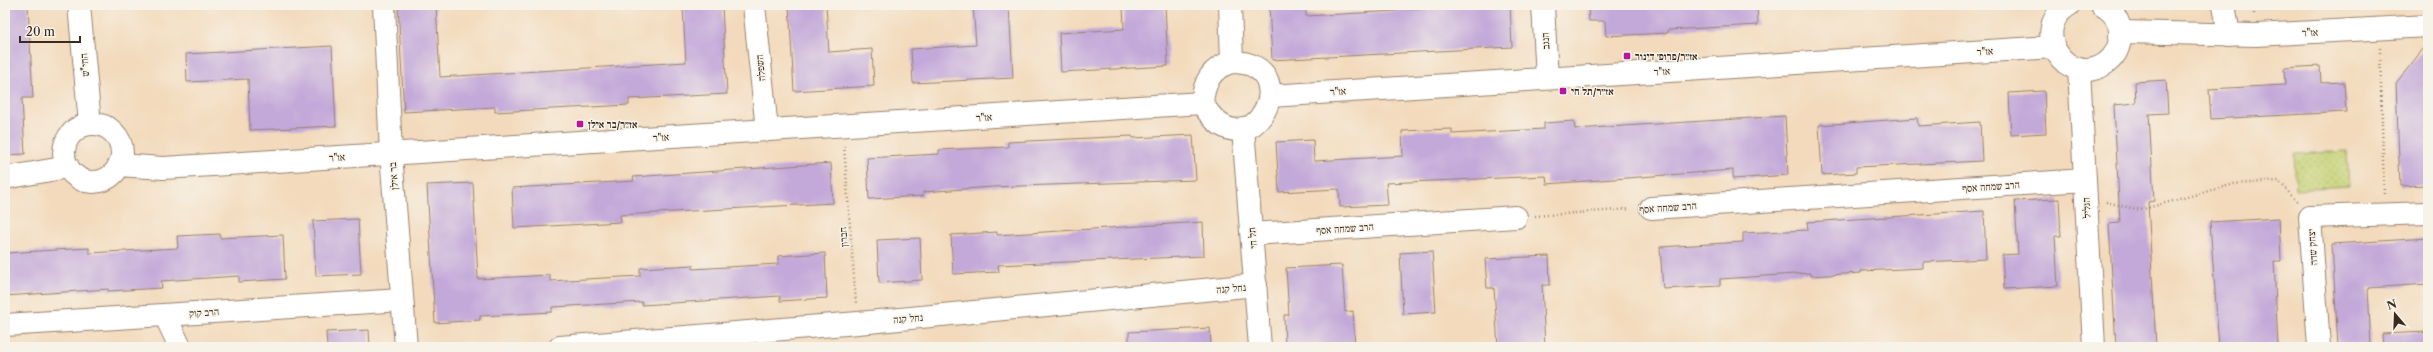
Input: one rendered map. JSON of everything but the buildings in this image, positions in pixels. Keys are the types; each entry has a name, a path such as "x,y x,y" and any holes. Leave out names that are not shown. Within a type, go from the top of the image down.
{"street":[{"name":"החי\"ש","path":"79,5 90,124"},
{"name":"בר אילן","path":"384,5 392,154 406,347"},
{"name":"השפלה","path":"754,5 767,130"},
{"path":"1230,5 1232,62"},
{"name":"הנגב","path":"1543,5 1547,78"},
{"path":"2068,5 2055,19 2052,28 2053,47 2059,57 2068,65 2079,69 2100,67 2109,61 2116,53 2121,32 2114,14 2102,5"},
{"path":"2224,5 2230,35"},
{"name":"אז\"ר","path":"2121,32 2230,35 2379,30 2428,26"},
{"name":"אז\"ר","path":"1270,96 2053,47"},
{"path":"1232,62 1243,62 1254,66 1263,74 1268,84 1270,96 1268,106 1263,117 1254,124 1243,128 1224,127 1214,121 1202,103 1206,82 1212,73 1221,65 1232,62"},
{"name":"הגליל","path":"2079,69 2094,347"},
{"name":"אז\"ר","path":"119,165 163,168 1202,103"},
{"path":"90,124 107,128 117,136 122,148 119,165 107,178 90,182 77,176 68,167 65,158 68,140 81,127 90,124"},
{"name":"תל חי","path":"1243,128 1260,347"},
{"path":"5,178 68,167"},
{"name":"הרב שמחה אסף","path":"1651,208 2085,188"},
{"name":"יצחק שדה","path":"2319,347 2310,218 2428,213"},
{"name":"הרב שמחה אסף","path":"1252,234 1516,217"},
{"name":"נחל קנה","path":"560,347 858,323 1256,285"},
{"name":"הרב קוק","path":"5,325 402,300"},
{"path":"164,315 180,347"}],"path":[{"path":"2379,30 2384,215"},
{"name":"חברון","path":"843,126 858,323"},
{"path":"2085,188 2140,210 2234,184 2279,181 2310,218"},
{"name":"הרב שמחה אסף","path":"1516,217 1651,208"}],"green space":[{"path":"2347,151 2349,186 2296,189 2294,154"}],"place":[{"name":"אז״ר/פרופ׳ דינור","path":"1627,56"},
{"name":"אז״ר/תל חי","path":"1563,91"},
{"name":"אז״ר/בר אילן","path":"580,124"}]}
